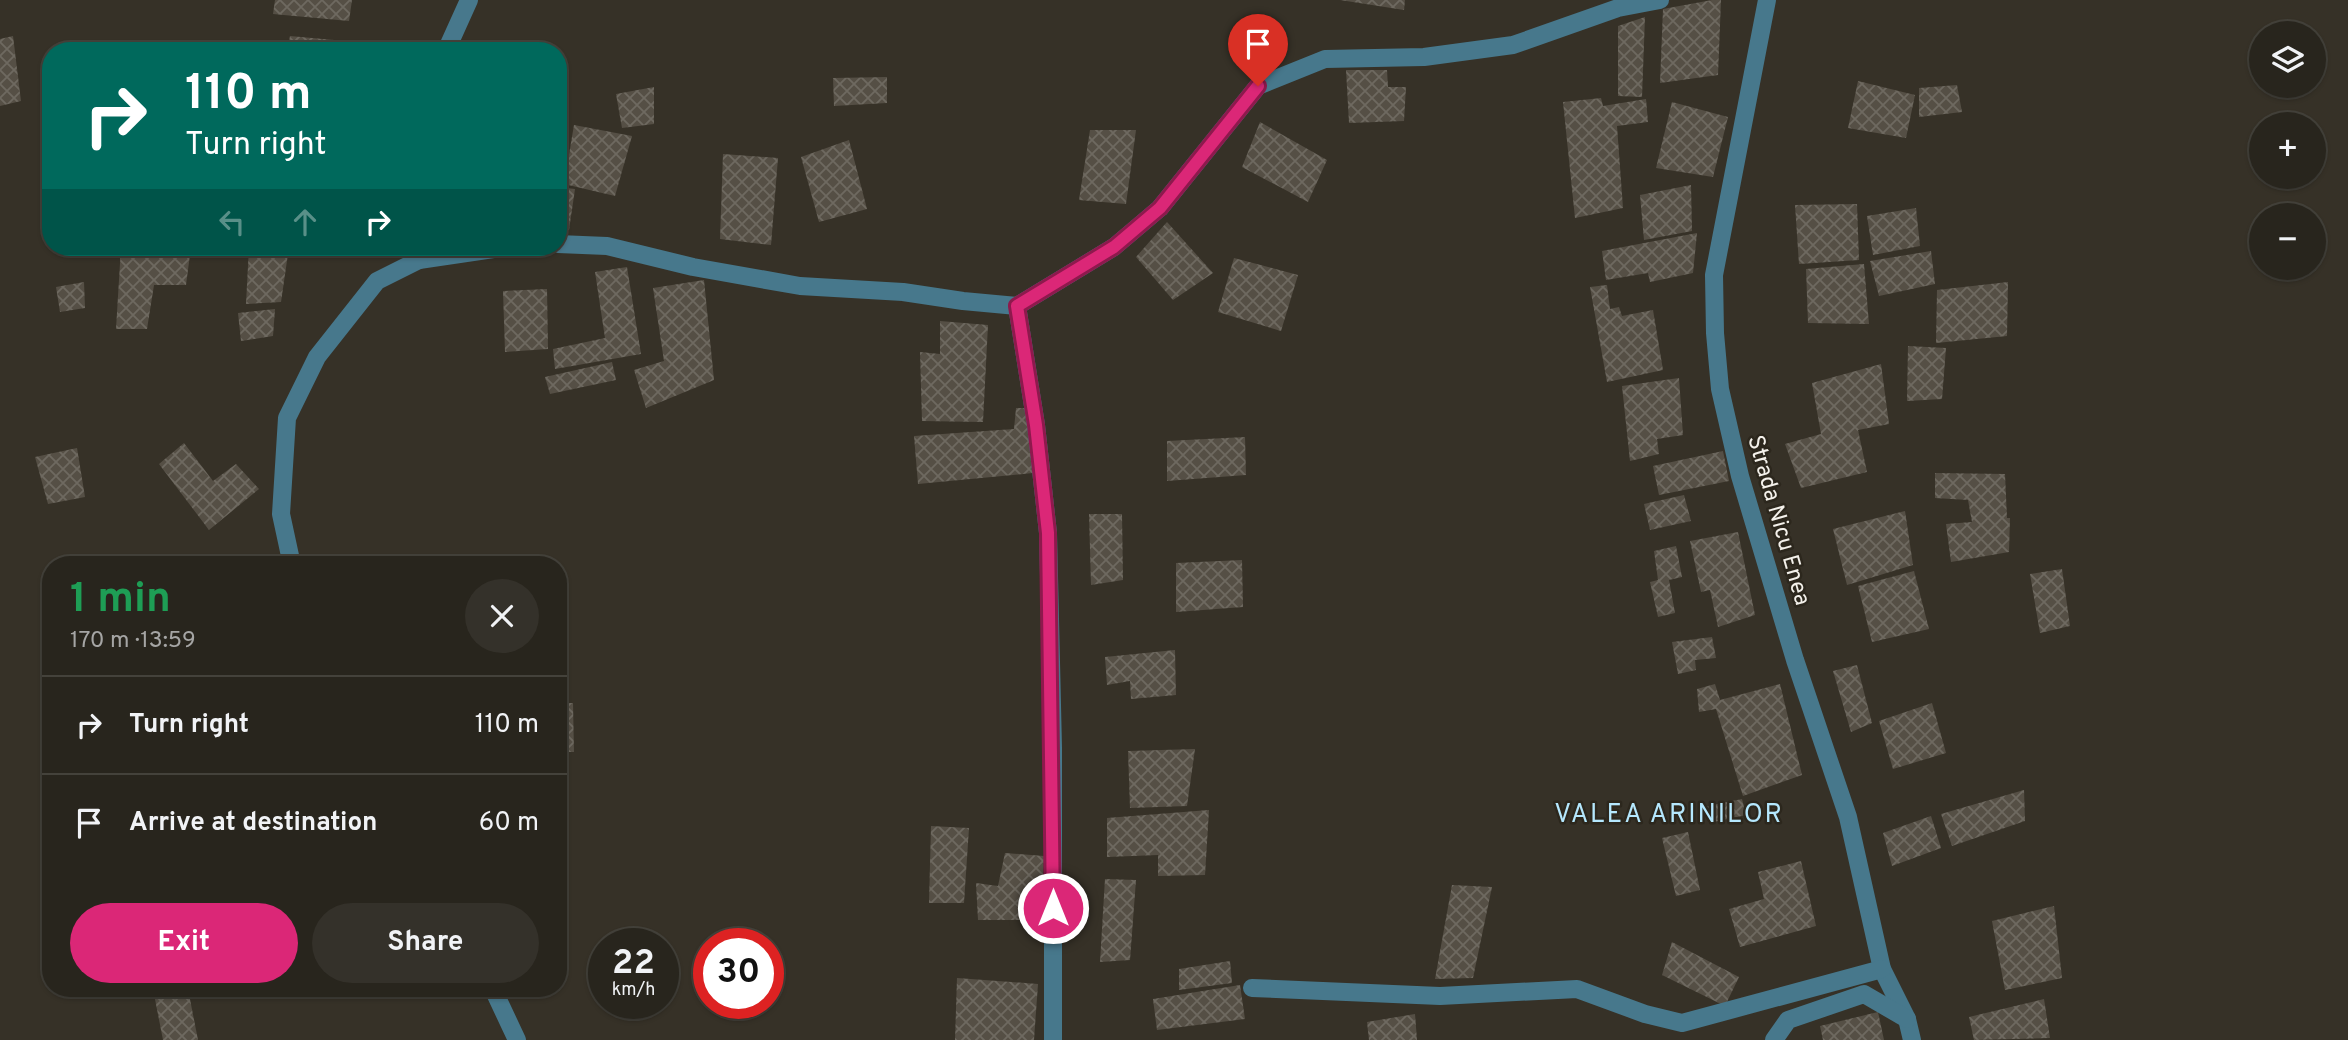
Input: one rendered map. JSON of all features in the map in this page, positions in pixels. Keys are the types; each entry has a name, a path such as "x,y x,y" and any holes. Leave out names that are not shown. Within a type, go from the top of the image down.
{"street":[{"path":"450,42 469,0"},
{"path":"567,244 607,246 693,267 800,286 903,292 963,302 1017,306 1114,247 1160,208 1258,86 1325,59 1424,57 1513,44 1618,8 1660,0"},
{"name":"Strada Nicu Enea","path":"1767,0 1714,275 1720,389 1740,476 1795,660 1848,817 1882,969 1907,1019 1912,1040"},
{"path":"290,556 281,514 287,418 317,357 377,281 411,256"},
{"path":"1017,306 1036,425 1048,533 1053,762 1052,1040"},
{"path":"1252,988 1440,996 1577,989 1645,1014 1682,1023 1882,969"},
{"path":"1774,1040 1788,1020 1864,994 1907,1019"},
{"path":"498,997 517,1040"}],"building":[{"path":"275,0 352,0 349,21 273,14"},
{"path":"1340,0 1405,0 1404,10"},
{"path":"1721,0 1718,75 1660,83 1663,9"},
{"path":"1645,17 1642,97 1618,96 1618,26"},
{"path":"13,36 21,101 0,106 0,39"},
{"path":"290,36 334,40 334,42 289,42"},
{"path":"1346,70 1387,70 1388,87 1406,87 1404,121 1349,123"},
{"path":"887,77 887,103 834,106 833,78"},
{"path":"1858,81 1915,95 1906,138 1848,128"},
{"path":"1957,85 1962,112 1919,117 1919,88"},
{"path":"654,87 654,124 622,128 616,94"},
{"path":"1601,98 1603,106 1646,99 1648,122 1617,126 1623,208 1575,218 1563,102"},
{"path":"1672,102 1728,117 1713,177 1656,168"},
{"path":"1260,122 1327,160 1308,202 1242,167"},
{"path":"574,125 632,136 615,196 567,185 567,166"},
{"path":"1090,130 1136,130 1126,204 1079,200"},
{"path":"849,140 867,209 819,222 801,157"},
{"path":"723,154 778,158 771,245 720,239"},
{"path":"1691,185 1692,231 1644,240 1640,195"},
{"path":"567,188 575,189 567,230"},
{"path":"1857,204 1859,260 1799,264 1795,205"},
{"path":"1916,208 1920,246 1873,255 1867,216"},
{"path":"1167,222 1213,273 1173,300 1136,257"},
{"path":"1697,233 1693,273 1650,282 1648,273 1606,280 1602,251"},
{"path":"1931,251 1935,284 1879,296 1870,261"},
{"path":"120,256 190,256 186,285 154,285 147,329 116,329"},
{"path":"249,256 288,256 281,302 246,304"},
{"path":"1234,258 1298,275 1281,331 1218,312"},
{"path":"1864,264 1869,324 1808,323 1806,269"},
{"path":"627,267 641,354 555,369 553,349 605,338 595,272"},
{"path":"704,280 714,380 646,408 634,370 664,361 653,288"},
{"path":"84,282 85,308 60,312 56,287"},
{"path":"2008,282 2007,336 1936,343 1937,290"},
{"path":"1607,285 1610,309 1619,307 1622,316 1653,310 1663,370 1607,382 1590,287"},
{"path":"547,289 548,349 505,352 503,291"},
{"path":"275,309 273,336 241,341 238,313"},
{"path":"940,321 988,325 983,422 922,421 920,352 940,354"},
{"path":"1908,346 1946,348 1942,399 1907,401"},
{"path":"612,362 616,380 550,394 545,377"},
{"path":"1881,364 1889,424 1858,430 1867,472 1801,488 1785,444 1821,434 1812,383"},
{"path":"1679,378 1683,435 1657,439 1659,454 1630,461 1622,386"},
{"path":"1016,408 1028,408 1033,473 918,484 914,436 1014,429"},
{"path":"1245,437 1246,475 1167,481 1167,441"},
{"path":"184,443 213,481 236,464 259,489 209,530 159,464"},
{"path":"77,448 85,497 48,504 35,457"},
{"path":"1723,451 1729,481 1659,495 1653,466"},
{"path":"1935,473 2005,474 2007,518 2010,518 2009,552 1951,562 1946,524 1972,522 1968,500 1935,498"},
{"path":"1684,495 1691,521 1650,530 1644,504"},
{"path":"1905,511 1913,565 1847,585 1833,529"},
{"path":"1089,514 1122,514 1123,580 1091,585"},
{"path":"1738,532 1755,615 1718,627 1710,590 1701,592 1690,541"},
{"path":"1676,546 1682,577 1669,580 1675,613 1658,617 1650,582 1658,580 1654,551"},
{"path":"1242,560 1243,607 1176,612 1176,563"},
{"path":"2062,569 2070,626 2040,633 2030,574"},
{"path":"1914,571 1929,629 1872,642 1858,586"},
{"path":"1712,637 1716,658 1695,660 1696,670 1678,674 1672,642"},
{"path":"1175,650 1176,695 1131,699 1130,681 1107,685 1105,657"},
{"path":"1857,665 1872,723 1851,732 1833,671"},
{"path":"1715,684 1720,700 1780,684 1802,775 1743,796 1716,709 1699,712 1697,689"},
{"path":"567,703 573,703 574,752 567,752"},
{"path":"1932,703 1946,753 1893,769 1879,721"},
{"path":"1195,749 1187,806 1130,808 1128,751"},
{"path":"2024,790 2025,821 1952,846 1941,814"},
{"path":"1742,799 1746,815 1709,823 1704,807"},
{"path":"1209,810 1205,875 1158,876 1158,855 1107,857 1107,818"},
{"path":"1931,816 1941,848 1892,866 1883,833"},
{"path":"931,826 969,828 964,903 929,903"},
{"path":"1688,832 1700,890 1676,896 1662,838"},
{"path":"1005,853 1044,856 1041,920 978,920 976,883 998,886"},
{"path":"1801,861 1816,926 1740,947 1729,909 1764,899 1758,872"},
{"path":"1105,879 1136,880 1130,960 1100,962"},
{"path":"1452,885 1492,887 1473,978 1435,979"},
{"path":"2054,906 2062,978 2005,990 1992,921"},
{"path":"1672,942 1739,977 1725,1006 1662,975"},
{"path":"1230,961 1232,983 1179,990 1179,969"},
{"path":"957,978 1038,984 1034,1040 955,1040"},
{"path":"1240,985 1245,1019 1157,1030 1153,999"},
{"path":"155,997 190,997 198,1040 163,1040"},
{"path":"2044,999 2050,1038 1974,1040 1969,1017"},
{"path":"1878,1012 1884,1040 1823,1040 1820,1026"},
{"path":"1415,1014 1417,1040 1369,1040 1367,1022"}],"district":[{"name":"VALEA ARINILOR","path":"1669,813"}],"route":[{"path":"1053,908 1053,748 1048,533 1036,425 1017,306 1114,247 1160,208 1258,86"}]}
